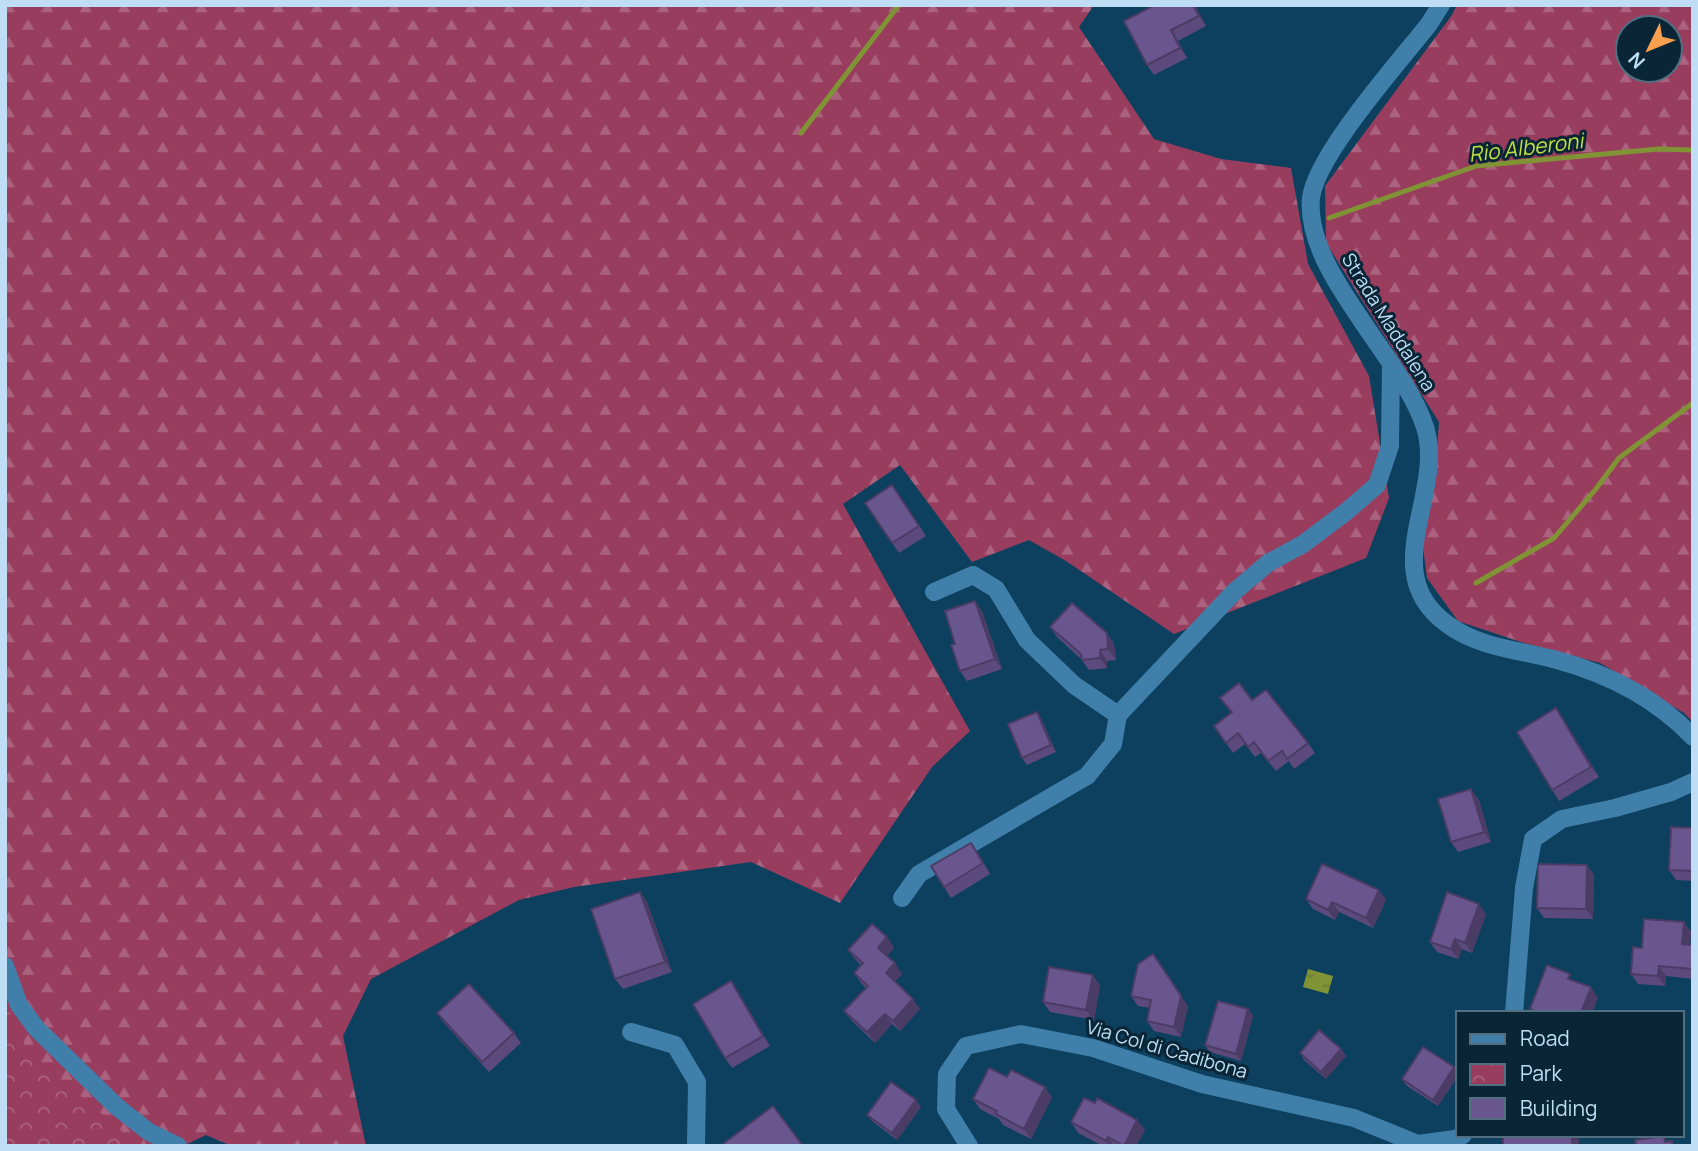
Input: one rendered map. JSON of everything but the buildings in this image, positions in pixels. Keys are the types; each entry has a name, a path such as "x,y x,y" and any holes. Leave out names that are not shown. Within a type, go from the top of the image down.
{"street":[{"name":"Strada Maddalena","path":"1441,5 1342,135 1316,181 1311,197 1311,213 1322,253 1411,395 1427,435 1430,456 1415,537 1413,569 1426,604 1447,625 1482,642 1559,660 1623,684 1675,718 1693,737"},
{"path":"902,898 919,874 1087,776 1113,744 1118,715 1236,591 1268,563 1303,544 1377,485 1390,446 1391,364"},
{"path":"934,592 973,575 996,589 1027,640 1074,685 1118,715"},
{"path":"1514,1011 1524,888 1533,839 1562,819 1615,808 1671,792 1693,782"},
{"path":"5,966 19,1005 36,1028 116,1106 149,1132 177,1146"},
{"path":"631,1032 675,1045 691,1073 696,1082 695,1146"},
{"name":"Via Col di Cadibona","path":"970,1146 946,1110 947,1074 966,1046 1021,1034 1093,1048 1202,1084 1354,1118 1418,1144 1459,1137"}],"green space":[{"path":"5,5 1094,5 1079,27 1154,139 1221,159 1291,168 1308,264 1369,376 1389,498 1366,558 1174,634 1066,561 1029,540 972,562 900,465 843,504 970,731 932,767 840,903 751,862 574,887 519,900 371,979 343,1036 366,1146 232,1146 206,1135 183,1146 5,1146"},
{"path":"1457,5 1693,5 1693,722 1684,713 1600,663 1524,643 1458,621 1427,578 1422,540 1435,477 1439,422 1326,243 1325,186"},
{"path":"5,1002 27,1050 139,1146 5,1146"}],"water":[{"path":"1308,969 1333,976 1328,994 1303,987"}],"waterway":[{"path":"801,133 899,5"},
{"name":"Rio Alberoni","path":"1329,218 1476,166 1658,149 1693,150"},
{"path":"1476,583 1554,538 1619,458 1693,403"}]}
